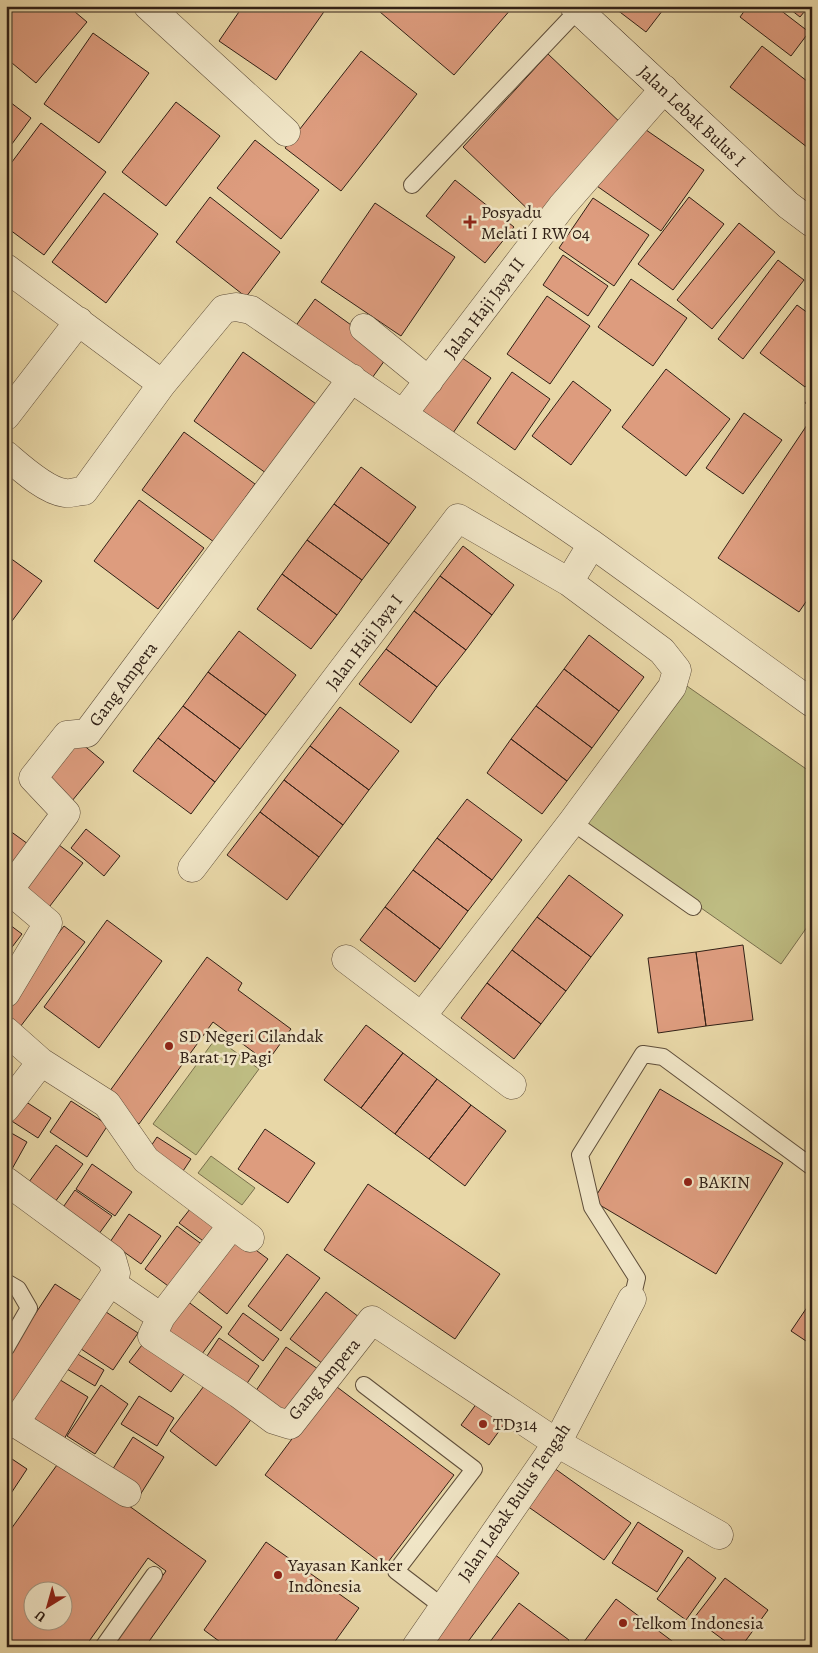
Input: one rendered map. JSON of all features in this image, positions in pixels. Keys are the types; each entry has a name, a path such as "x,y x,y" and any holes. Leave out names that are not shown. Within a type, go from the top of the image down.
{"street":[{"path":"148,6 286,132"},
{"name":"Jalan Lebak Bulus I","path":"576,8 788,205 812,222"},
{"name":"Jalan Haji Jaya II","path":"403,414 562,206 664,89"},
{"path":"6,268 162,384"},
{"path":"6,455 23,470 46,485 65,494 84,491 162,384 224,309 236,307 251,310 592,544 812,703"},
{"path":"6,416 79,321"},
{"path":"364,328 429,381"},
{"name":"Gang Ampera","path":"6,993 48,923 9,890 66,813 33,778 67,735 87,732 352,378"},
{"name":"Jalan Haji Jaya I","path":"192,868 458,518 569,582 662,651 676,670 672,687 572,822 422,1016"},
{"path":"569,582 592,544"},
{"path":"346,959 512,1085"},
{"name":"Gang Ampera","path":"6,1031 41,1062 107,1104 146,1160 241,1231 161,1317 152,1336 239,1394 274,1420 290,1425 372,1320 556,1443"},
{"path":"6,1108 41,1062"},
{"path":"6,1181 112,1259 116,1273 11,1424 127,1493"},
{"path":"110,1282 161,1317"},
{"name":"Jalan Lebak Bulus Tengah","path":"416,1647 556,1443 632,1299"},
{"path":"556,1443 719,1535"}],"lane":[{"path":"412,185 576,8"},
{"path":"572,822 692,908"},
{"path":"632,1299 637,1278 592,1207 580,1156 643,1054 663,1056 812,1167"},
{"path":"6,1282 18,1289 29,1308 6,1348"},
{"path":"364,1385 474,1469 396,1571 443,1607"},
{"path":"103,1647 154,1575"}],"shaded area":[{"path":"684,684 812,773 812,920 781,964 584,826"},
{"path":"216,1038 259,1069 196,1155 153,1124"},
{"path":"211,1156 255,1188 242,1205 198,1173"}],"building":[{"path":"6,6 68,6 87,22 36,83 6,58"},
{"path":"243,6 328,6 276,80 219,41"},
{"path":"373,6 509,6 512,8 454,75"},
{"path":"612,6 666,6 646,32"},
{"path":"748,6 775,6 809,32 791,56 740,17"},
{"path":"786,6 809,6 800,17"},
{"path":"93,33 149,73 99,143 44,104"},
{"path":"762,46 812,85 812,151 730,87"},
{"path":"361,51 417,94 341,191 285,148"},
{"path":"548,54 624,126 538,219 463,147"},
{"path":"6,99 31,118 6,152"},
{"path":"176,102 220,136 166,206 122,172"},
{"path":"41,123 106,172 44,255 6,227 6,170"},
{"path":"636,123 704,170 661,231 594,184"},
{"path":"255,140 319,190 281,239 217,188"},
{"name":"Posyadu Melati I RW 04","path":"455,180 514,227 485,263 426,216"},
{"path":"104,193 158,234 106,303 52,262"},
{"path":"210,197 280,252 246,297 176,242"},
{"path":"689,197 724,224 673,290 638,264"},
{"path":"593,198 649,235 614,286 559,248"},
{"path":"375,203 455,257 401,336 321,282"},
{"path":"739,223 775,252 712,329 677,300"},
{"path":"563,255 608,286 588,316 543,285"},
{"path":"778,260 804,280 743,359 718,339"},
{"path":"631,279 687,318 653,366 598,327"},
{"path":"547,296 590,326 550,384 507,354"},
{"path":"315,299 390,353 367,385 292,331"},
{"path":"797,305 812,316 812,379 805,387 760,353"},
{"path":"243,352 319,406 270,476 194,421"},
{"path":"455,353 491,378 453,433 417,407"},
{"path":"666,369 730,419 686,476 622,427"},
{"path":"512,372 550,399 515,450 477,423"},
{"path":"573,381 611,410 571,465 532,436"},
{"path":"812,395 812,408 805,403"},
{"path":"744,413 782,440 743,494 706,468"},
{"path":"809,422 812,424 812,593 799,612 718,558"},
{"path":"184,432 255,484 214,542 142,490"},
{"path":"361,467 416,507 389,544 334,504"},
{"path":"139,500 204,548 158,609 94,561"},
{"path":"334,504 389,544 362,580 307,540"},
{"path":"307,540 362,580 337,615 282,574"},
{"path":"463,546 514,585 492,615 440,576"},
{"path":"6,555 42,581 6,629"},
{"path":"282,574 337,615 311,649 257,609"},
{"path":"440,576 492,615 466,650 414,611"},
{"path":"414,611 466,650 437,687 386,649"},
{"path":"239,631 296,675 266,715 208,672"},
{"path":"589,635 644,677 619,711 564,669"},
{"path":"386,649 437,687 411,723 359,684"},
{"path":"564,669 619,711 592,748 536,706"},
{"path":"208,672 266,715 240,749 183,706"},
{"path":"183,706 240,749 215,782 158,738"},
{"path":"536,706 592,748 567,781 511,739"},
{"path":"340,707 399,751 369,790 310,746"},
{"path":"158,738 215,782 191,814 133,771"},
{"path":"76,739 104,762 67,807 39,784"},
{"path":"511,739 567,781 542,814 487,773"},
{"path":"310,746 369,790 343,825 284,780"},
{"path":"284,780 343,825 319,857 260,812"},
{"path":"467,799 522,840 492,880 437,838"},
{"path":"260,812 319,857 287,900 227,855"},
{"path":"6,828 28,844 6,873"},
{"path":"86,829 120,856 104,876 71,848"},
{"path":"437,838 492,880 468,911 413,870"},
{"path":"51,839 83,863 43,915 11,891"},
{"path":"413,870 468,911 440,949 385,907"},
{"path":"569,875 623,915 591,957 537,917"},
{"path":"385,907 440,949 415,982 360,940"},
{"path":"537,917 591,957 566,991 512,950"},
{"path":"107,920 162,961 99,1048 44,1007"},
{"path":"6,922 22,934 6,955"},
{"path":"64,926 85,942 17,1031 6,1022 6,1001"},
{"path":"743,945 753,1020 706,1026 696,952"},
{"path":"512,950 566,991 541,1024 487,983"},
{"path":"696,952 706,1026 658,1033 648,958"},
{"name":"SD Negeri Cilandak Barat 17 Pagi","path":"207,957 242,983 238,990 291,1029 267,1062 213,1022 139,1124 104,1099"},
{"path":"487,983 541,1024 514,1059 461,1018"},
{"path":"366,1025 403,1053 361,1108 324,1080"},
{"path":"403,1053 437,1079 395,1134 361,1108"},
{"path":"437,1079 471,1105 429,1159 395,1134"},
{"name":"BAKIN","path":"660,1089 783,1163 716,1274 593,1201"},
{"path":"20,1098 51,1118 38,1138 7,1118"},
{"path":"71,1101 108,1125 87,1157 50,1132"},
{"path":"471,1105 506,1131 465,1186 429,1159"},
{"path":"265,1129 315,1163 288,1203 238,1169"},
{"path":"6,1130 27,1142 12,1169 6,1165"},
{"path":"157,1137 191,1159 179,1177 145,1155"},
{"path":"56,1145 83,1164 52,1206 26,1186"},
{"path":"92,1164 132,1192 115,1216 76,1189"},
{"path":"368,1184 500,1274 455,1339 324,1250"},
{"path":"75,1190 112,1216 93,1242 57,1216"},
{"path":"194,1204 224,1227 210,1246 179,1223"},
{"path":"129,1214 161,1236 141,1264 110,1242"},
{"path":"177,1226 207,1248 175,1291 145,1269"},
{"path":"238,1237 268,1259 227,1314 198,1291"},
{"path":"287,1254 320,1278 281,1331 248,1306"},
{"path":"55,1284 83,1302 11,1412 6,1409 6,1358"},
{"path":"326,1292 359,1317 323,1364 290,1339"},
{"path":"183,1298 222,1327 196,1362 157,1333"},
{"path":"812,1300 812,1345 791,1331"},
{"path":"103,1310 138,1333 113,1370 78,1347"},
{"path":"243,1313 279,1339 263,1361 228,1334"},
{"path":"219,1338 259,1366 241,1392 201,1365"},
{"path":"145,1341 186,1371 171,1392 129,1362"},
{"path":"286,1347 318,1369 284,1417 253,1395"},
{"path":"71,1350 104,1370 95,1386 62,1366"},
{"path":"57,1378 88,1397 63,1441 31,1422"},
{"path":"210,1378 256,1413 216,1466 170,1431"},
{"path":"333,1384 454,1475 385,1566 265,1475"},
{"path":"101,1385 128,1404 95,1454 67,1436"},
{"path":"139,1396 174,1418 157,1446 121,1424"},
{"name":"TD314","path":"477,1403 505,1423 489,1445 461,1425"},
{"path":"133,1437 164,1457 140,1495 109,1475"},
{"path":"6,1455 27,1469 6,1501"},
{"path":"62,1458 206,1561 145,1647 112,1647 166,1571 148,1558 85,1647 6,1647 6,1536"},
{"path":"547,1463 631,1523 604,1560 520,1501"},
{"path":"638,1522 683,1551 657,1592 612,1563"},
{"name":"Yayasan Kanker Indonesia","path":"266,1542 359,1608 331,1647 227,1647 204,1630"},
{"path":"494,1554 519,1573 464,1647 445,1647 432,1637"},
{"path":"688,1557 716,1578 686,1620 657,1599"},
{"path":"725,1578 768,1610 741,1647 733,1647 694,1618"},
{"name":"Telkom Indonesia","path":"616,1599 680,1647 580,1647"},
{"path":"519,1603 569,1640 564,1647 486,1647"}],"place":[{"name":"Posyadu Melati I RW 04","path":"470,222"},
{"name":"SD Negeri Cilandak Barat 17 Pagi","path":"169,1046"},
{"name":"BAKIN","path":"688,1182"},
{"name":"TD314","path":"483,1424"},
{"name":"Yayasan Kanker Indonesia","path":"278,1575"},
{"name":"Telkom Indonesia","path":"623,1623"}]}
